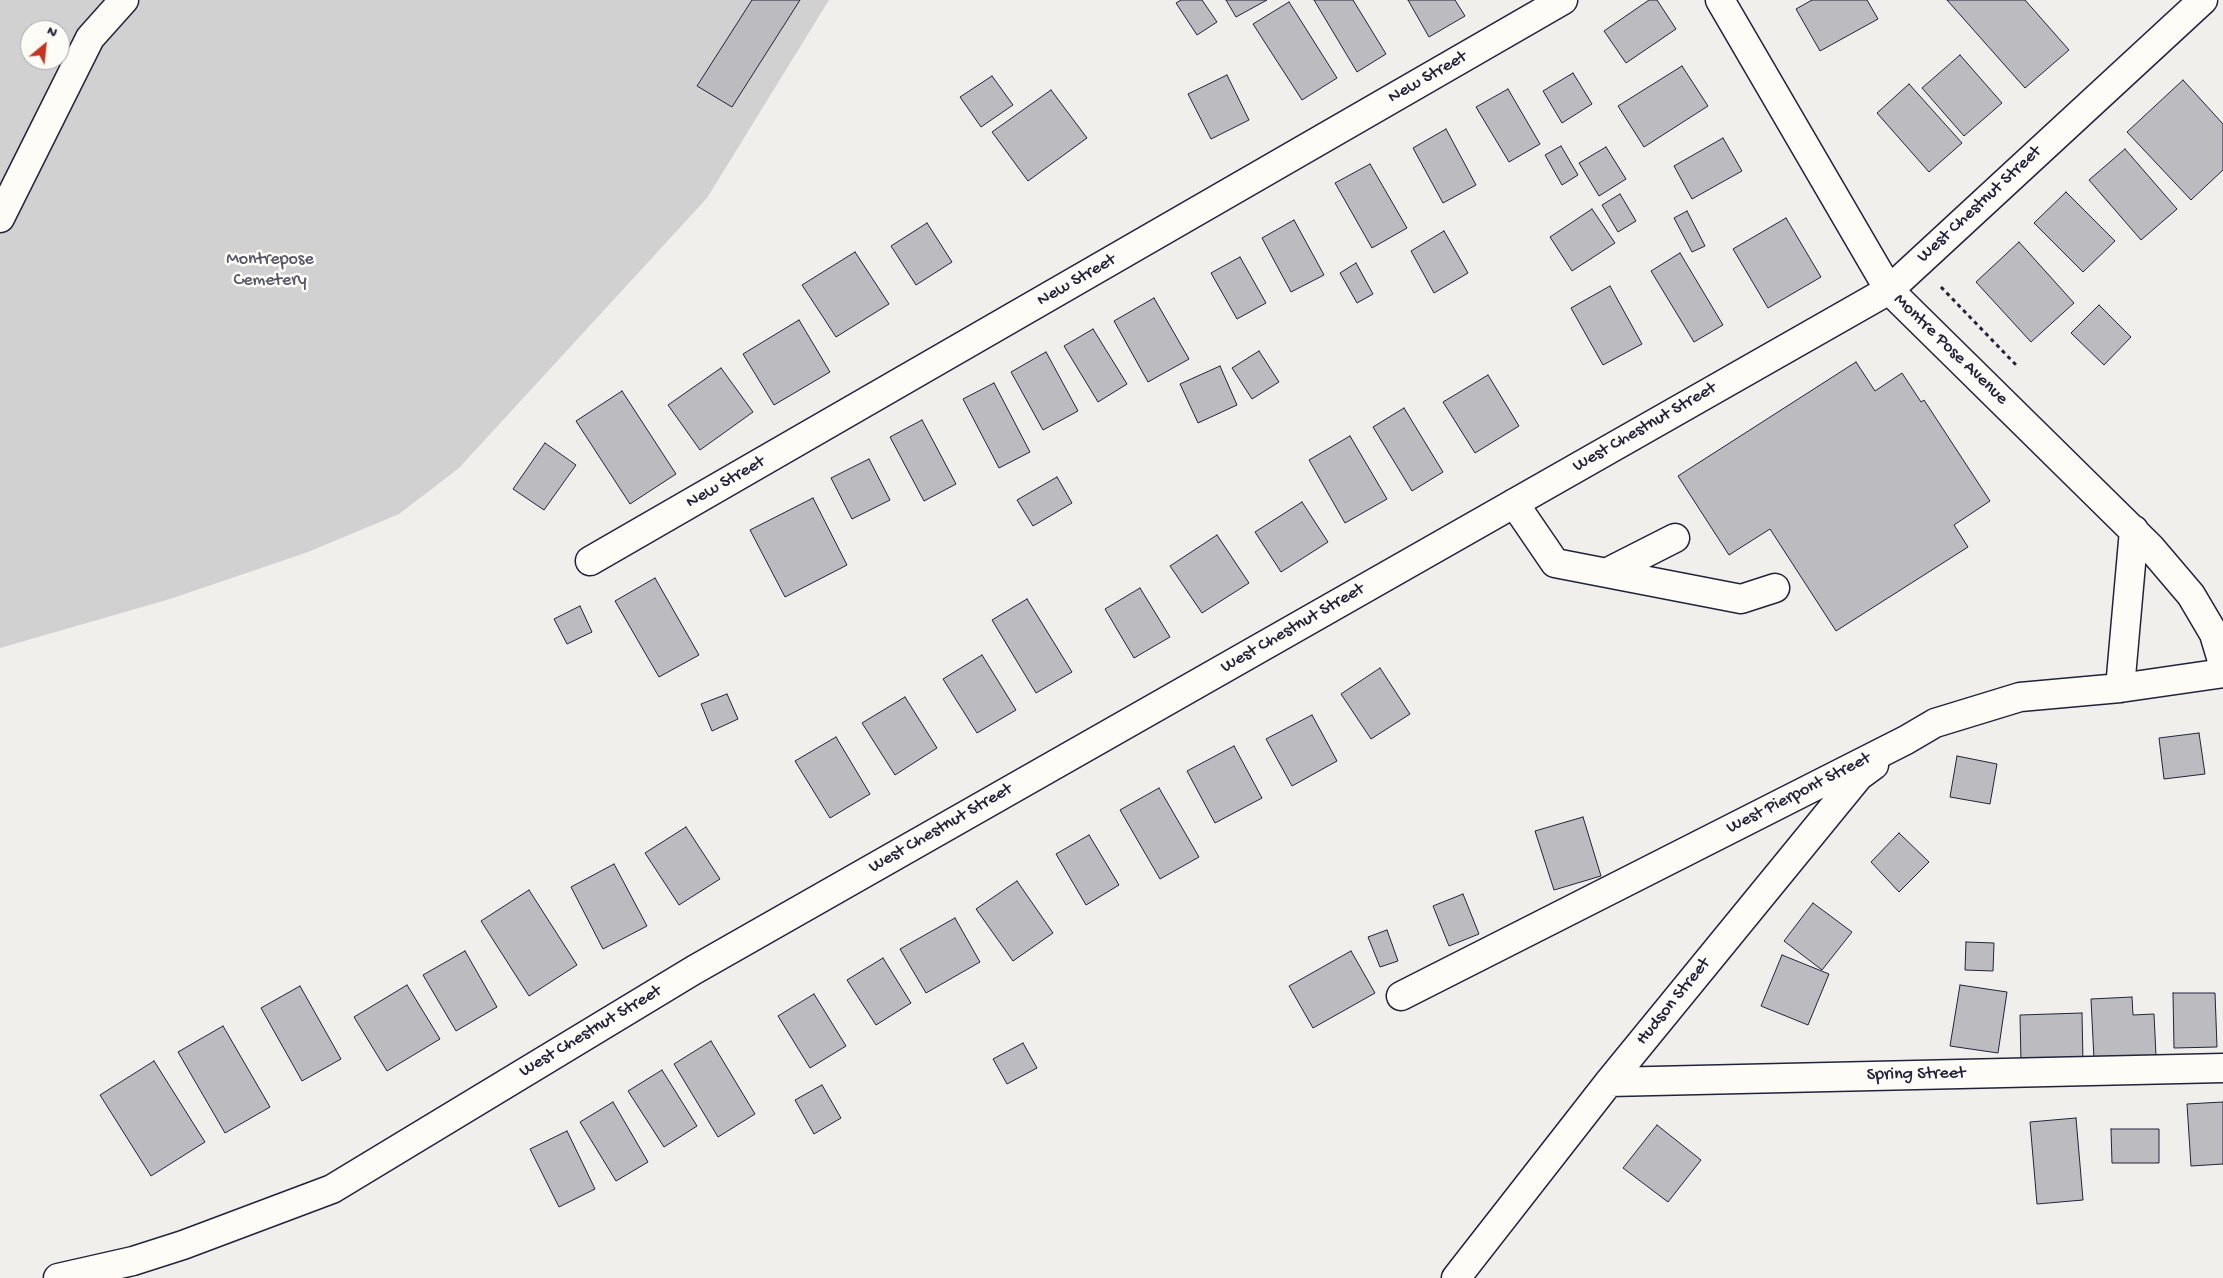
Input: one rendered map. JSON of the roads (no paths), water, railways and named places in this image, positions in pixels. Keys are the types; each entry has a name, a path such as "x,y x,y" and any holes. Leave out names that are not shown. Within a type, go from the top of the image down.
{"street":[{"path":"0,218 90,38 124,0"},
{"name":"New Street","path":"590,562 1564,0"},
{"name":"Montre Pose Avenue","path":"1720,0 1889,290 2134,530 2191,595 2214,634 2223,664"},
{"name":"West Chestnut Street","path":"58,1278 133,1261 182,1245 332,1189 694,970 1889,290 2203,0"},
{"path":"1514,503 1555,563 1741,599 1775,588"},
{"path":"2120,688 2134,530"},
{"path":"1606,573 1675,538"},
{"name":"West Pierpont Street","path":"1401,996 1906,740 1935,723 2020,697 2120,688 2223,673"},
{"name":"Hudson Street","path":"1456,1278 1609,1082 1859,776 1906,740"},
{"name":"Spring Street","path":"1609,1082 2223,1068"},
{"path":"112,1278 133,1261"}],"park label":[{"name":"Montrepose Cemetery","path":"270,270"}]}
